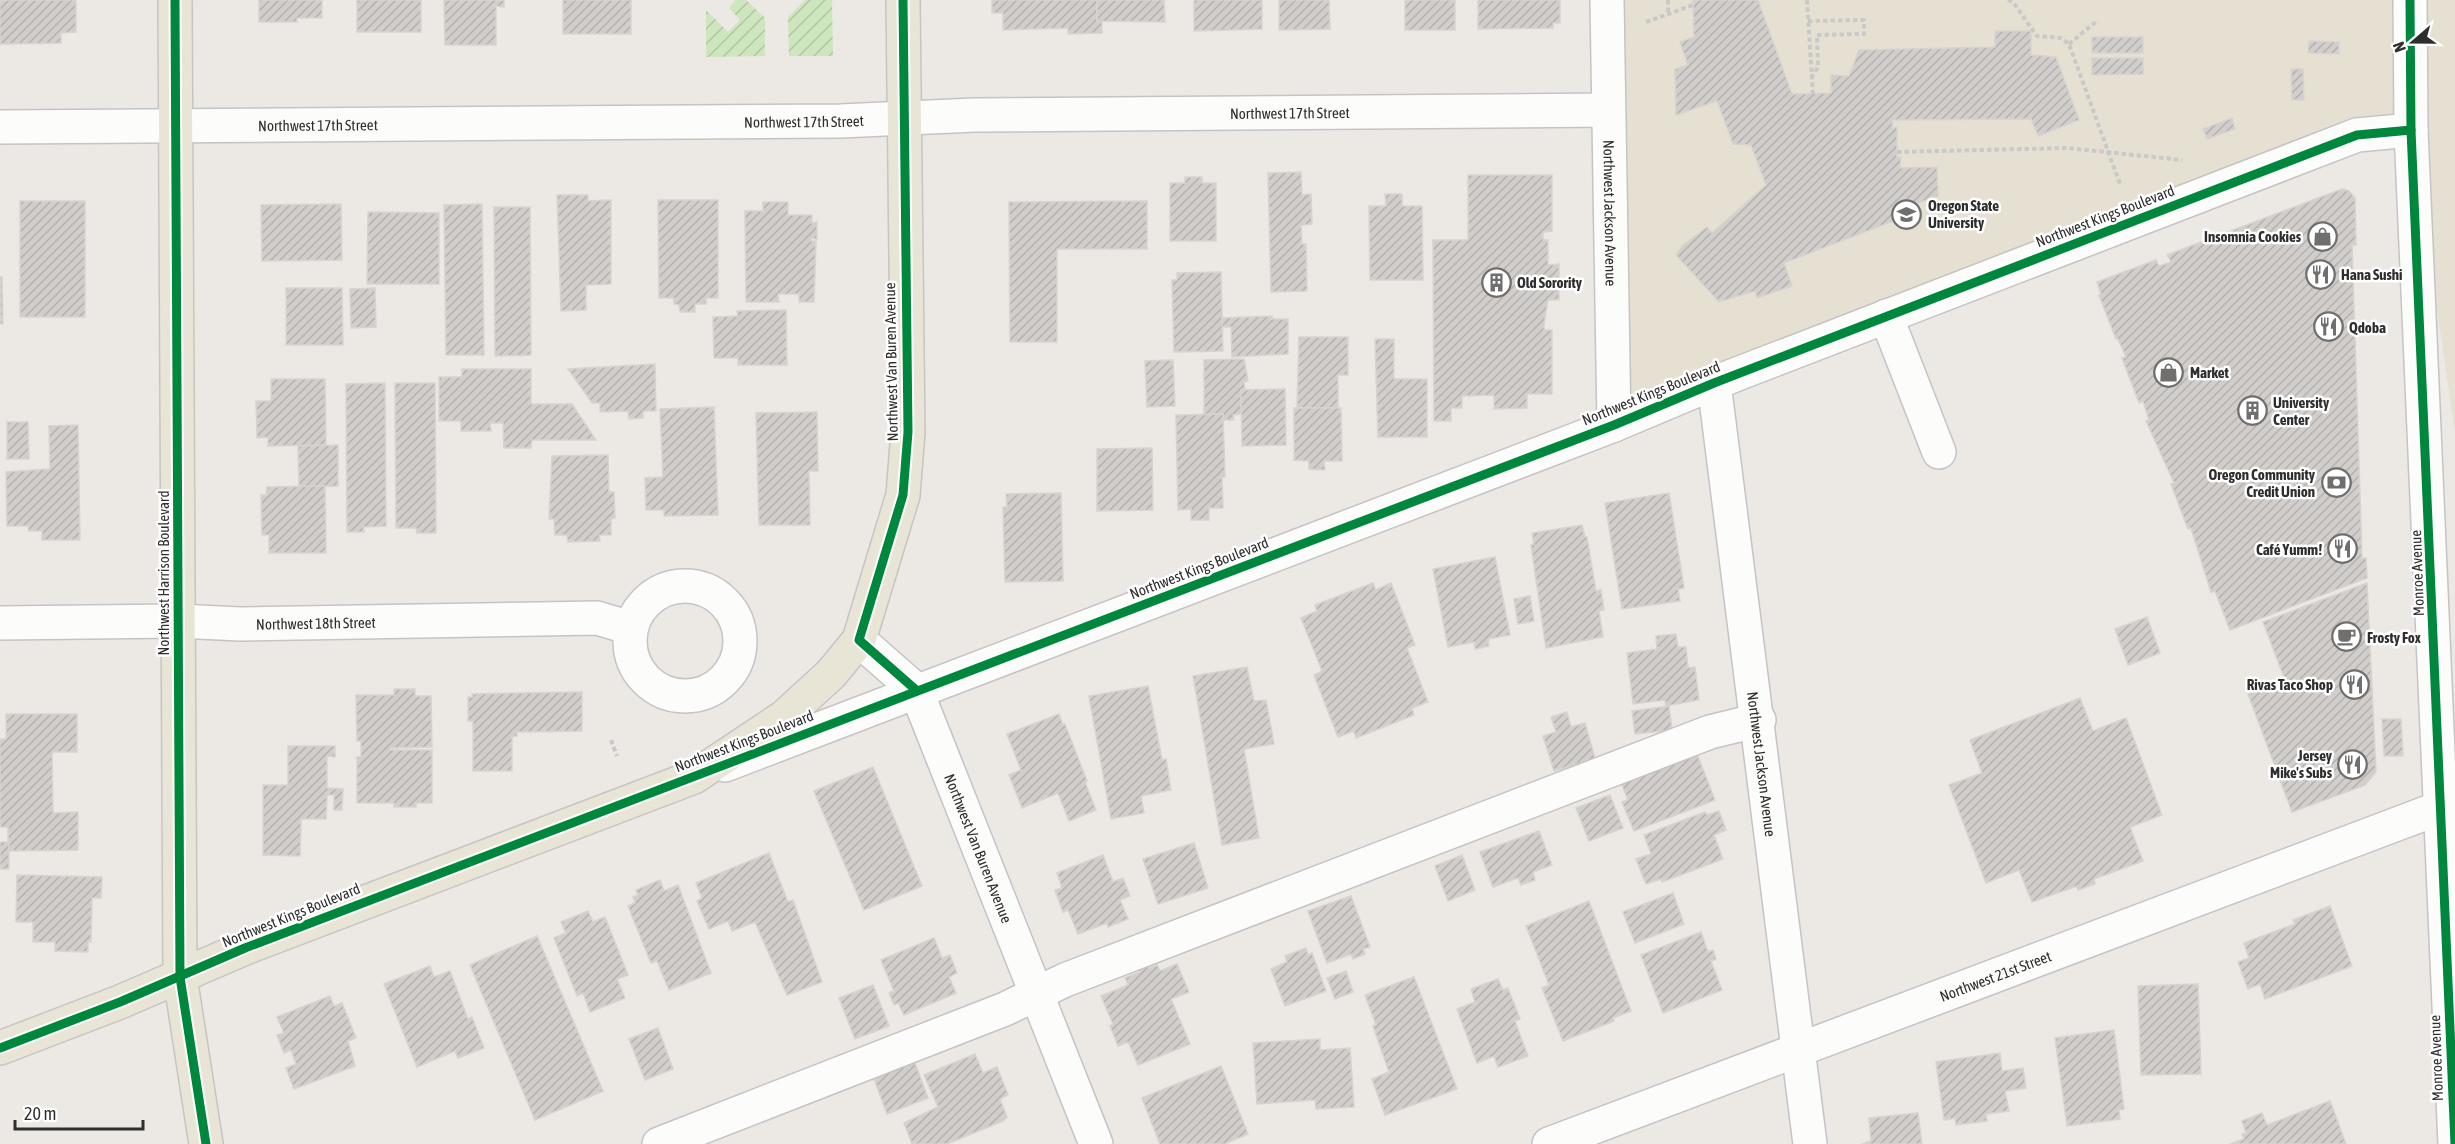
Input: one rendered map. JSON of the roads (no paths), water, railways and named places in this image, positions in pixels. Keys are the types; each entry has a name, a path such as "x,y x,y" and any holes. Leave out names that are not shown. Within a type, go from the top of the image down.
{"main road":[{"name":"Northwest Harrison Boulevard","path":"175,0 180,977 206,1144"},
{"name":"Northwest Van Buren Avenue","path":"859,640 903,495 908,432 903,0"},
{"name":"Northwest Kings Boulevard","path":"0,1048 180,977 245,948 694,777 784,717 831,674 859,640"}],"street":[{"name":"Northwest Jackson Avenue","path":"1607,0 1614,425"},
{"name":"Monroe Avenue","path":"2410,0 2411,130 2455,1144"},
{"name":"Northwest 17th Street","path":"0,127 1608,110"},
{"name":"Northwest Kings Boulevard","path":"694,777 916,690 1614,425 1714,383 2357,135 2411,130"},
{"path":"1886,316 1939,452"},
{"name":"Northwest Jackson Avenue","path":"1714,383 1810,1144"},
{"name":"Northwest 18th Street","path":"0,623 178,621 240,624 597,618 631,628"},
{"name":"Northwest Van Buren Avenue","path":"859,640 916,690 1096,1144"},
{"path":"659,1144 1005,1009 1076,976 1599,774 1710,732 1758,720"},
{"name":"Northwest 21st Street","path":"1549,1144 2442,807"}],"place":[{"name":"Oregon State University","path":"1907,214"},
{"name":"Insomnia Cookies","path":"2322,236"},
{"name":"Hana Sushi","path":"2320,274"},
{"name":"Old Sorority","path":"1496,282"},
{"name":"Qdoba","path":"2328,327"},
{"name":"Market","path":"2169,372"},
{"name":"University Center","path":"2252,411"},
{"name":"Oregon Community Credit Union","path":"2336,483"},
{"name":"Café Yumm!","path":"2343,549"},
{"name":"Frosty Fox","path":"2346,637"},
{"name":"Rivas Taco Shop","path":"2354,684"},
{"name":"Jersey Mike's Subs","path":"2353,764"}]}
